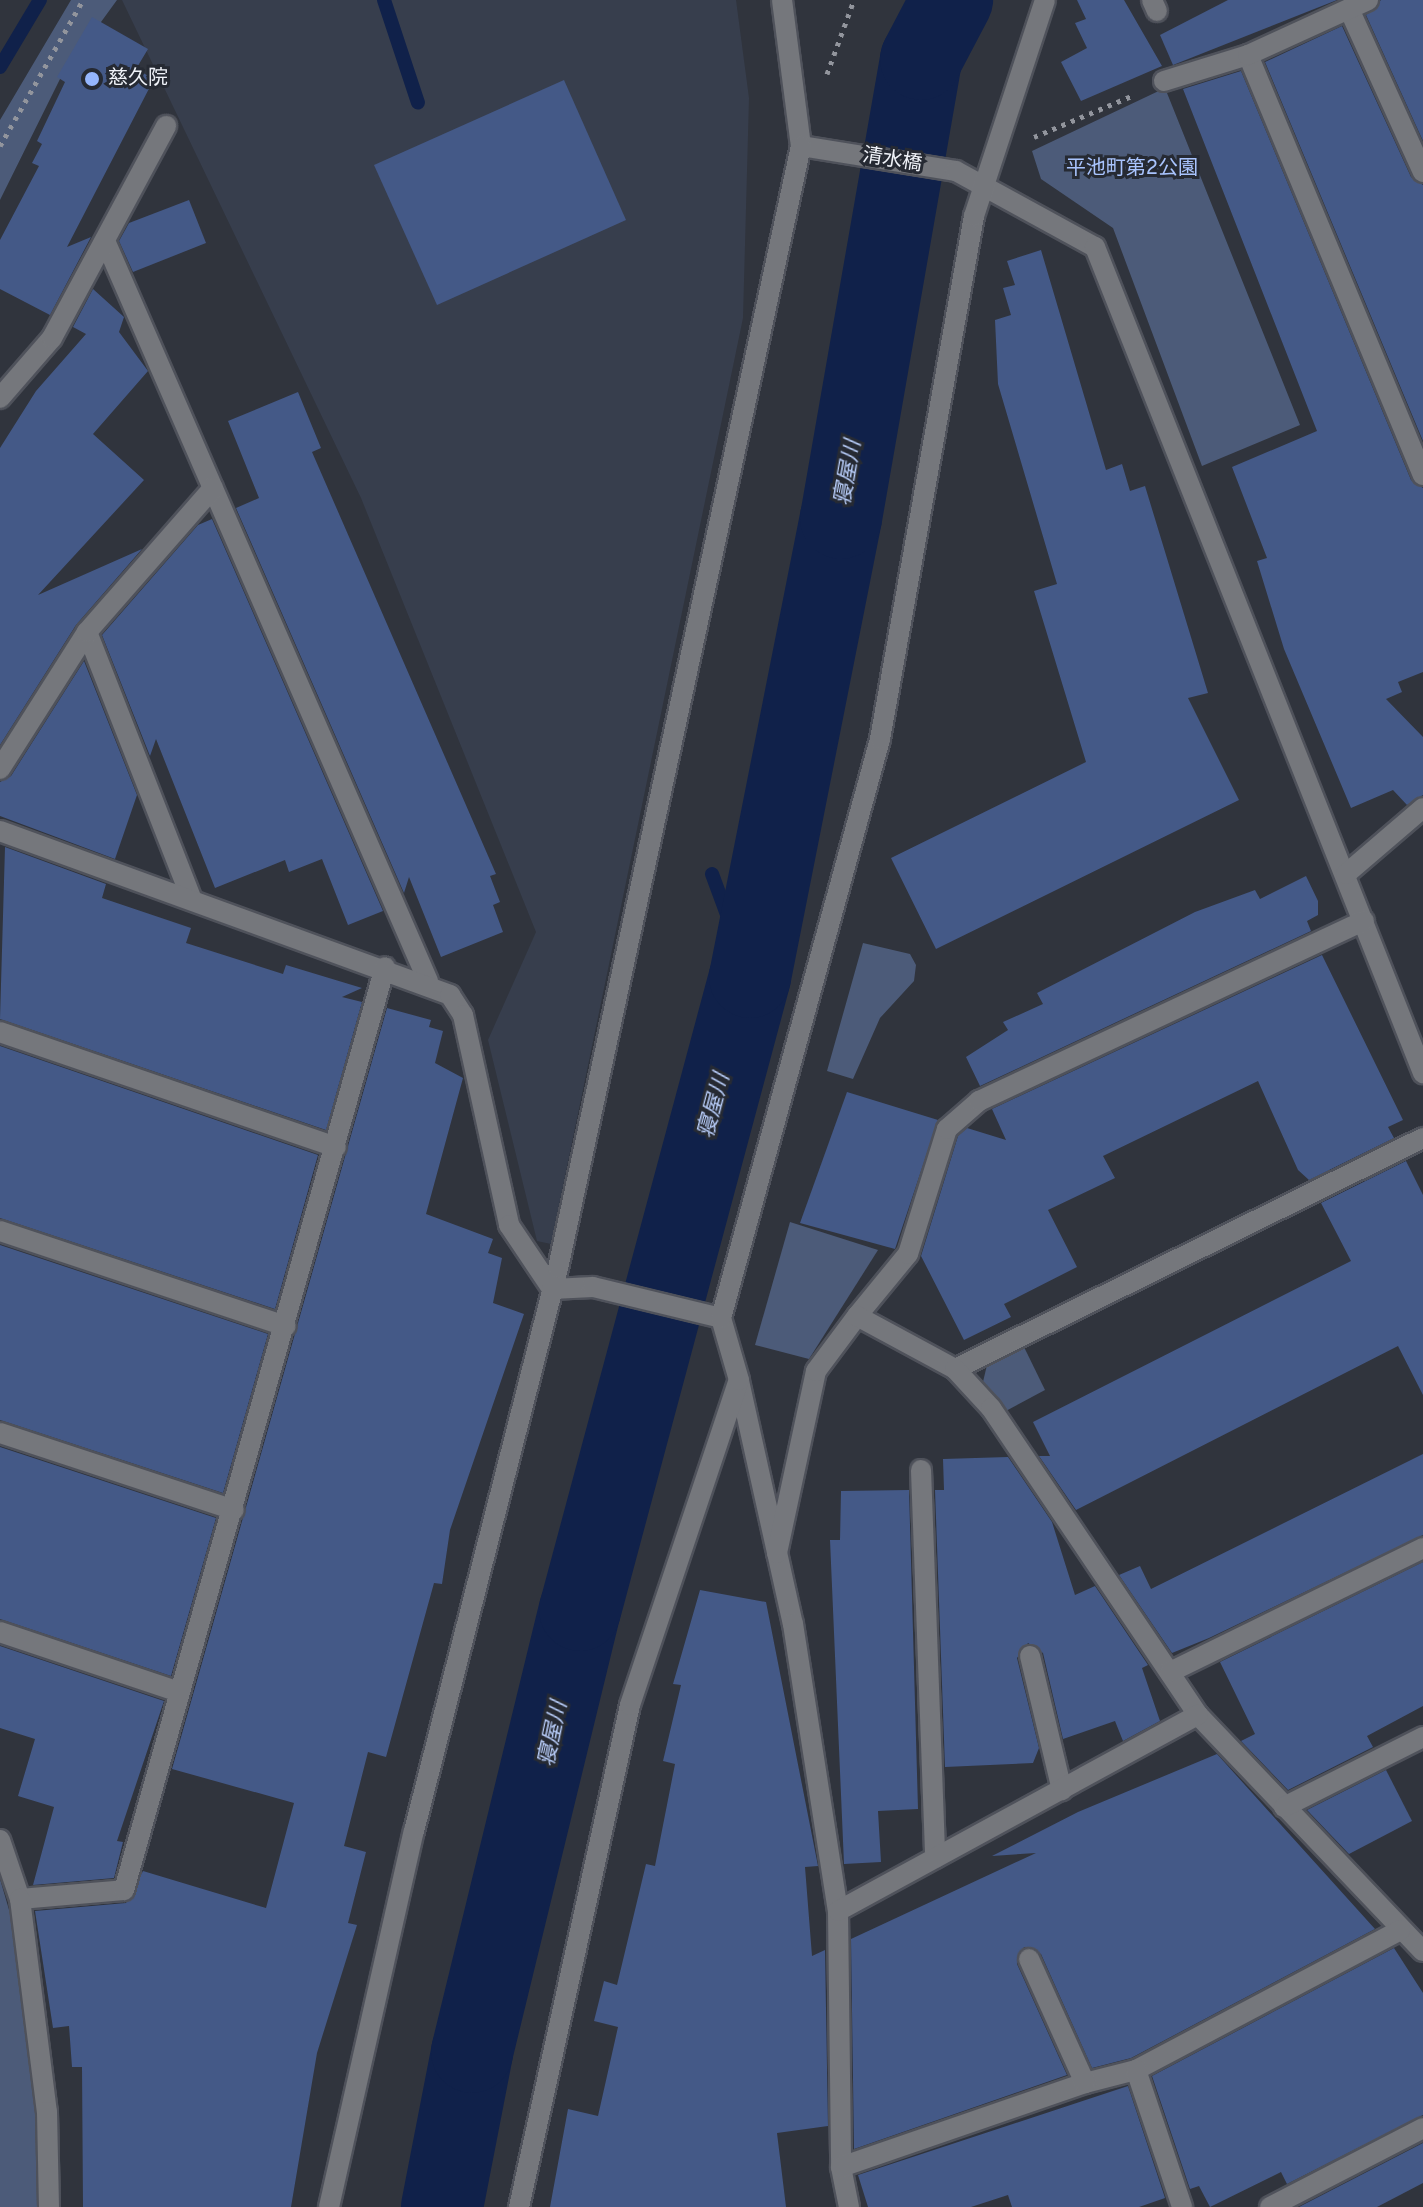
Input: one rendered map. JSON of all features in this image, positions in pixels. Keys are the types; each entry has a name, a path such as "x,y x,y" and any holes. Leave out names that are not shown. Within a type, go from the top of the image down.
{"street":[{"path":"329,2207 414,1831 552,1289 801,146 782,0"},
{"path":"849,2207 841,2167 838,1911 777,1553 739,1380 721,1318 880,739 974,216 987,185 997,138 1045,0"},
{"path":"1164,81 1248,55 1368,0"},
{"path":"1349,9 1423,172"},
{"path":"1248,55 1423,475"},
{"path":"0,398 52,338 106,243 166,126"},
{"name":"清水橋","path":"801,146 956,171 987,185 1095,247 1423,1073"},
{"path":"106,243 428,981 463,1015 509,1225 552,1289"},
{"path":"0,769 87,632 213,488"},
{"path":"87,632 191,898"},
{"path":"1346,874 1423,808"},
{"path":"0,831 428,981"},
{"path":"777,1553 816,1371 908,1254 947,1129 979,1101 1364,921"},
{"path":"20,1899 124,1890 176,1691 234,1510 385,967"},
{"path":"0,1032 336,1147"},
{"path":"955,1369 1423,1138"},
{"path":"0,1231 286,1326"},
{"path":"552,1289 593,1287 693,1314 721,1318"},
{"path":"857,1316 955,1369 991,1408 1198,1715 1423,1951"},
{"path":"519,2207 630,1705 739,1380"},
{"path":"0,1433 234,1510"},
{"path":"921,1470 935,1858"},
{"path":"1170,1672 1423,1548"},
{"path":"0,1632 176,1691"},
{"path":"1030,1656 1062,1790"},
{"path":"838,1911 1198,1715"},
{"path":"1284,1807 1423,1737"},
{"path":"0,1840 20,1899 47,2112 49,2207"},
{"path":"841,2167 1085,2083 1136,2070 1400,1930"},
{"path":"1029,1959 1085,2083"},
{"path":"1136,2070 1182,2207"},
{"path":"1270,2207 1423,2128"}],"path":[{"path":"0,146 83,0"},
{"path":"997,138 1045,137 1164,81"}],"shaded area":[{"path":"122,0 736,0 749,98 743,318 551,1244 537,1241 488,1040 536,932 361,498"}],"green space":[{"path":"71,0 117,0 61,77 0,200 0,120"},
{"name":"平池町第2公園","path":"1165,88 1300,425 1202,466 1113,228 1041,179 1032,151"},
{"path":"863,943 910,954 916,965 914,981 880,1018 853,1079 827,1071"},
{"path":"790,1222 878,1250 809,1359 755,1345"},
{"path":"1024,1347 1045,1390 1004,1412 982,1386 987,1365"},
{"path":"0,1879 19,1944 41,2106 40,2207 0,2207"}],"building":[{"path":"1077,0 1124,0 1162,66 1081,101 1061,62 1087,48 1075,23 1086,19"},
{"path":"1228,0 1337,0 1173,65 1160,35"},
{"path":"1381,0 1423,0 1423,141 1366,15"},
{"path":"92,17 148,49 136,69 154,79 67,247 91,237 50,315 0,289 0,240 39,166 32,163 42,144 37,141 65,82 57,77"},
{"path":"1342,26 1411,177 1423,185 1423,441 1265,62"},
{"path":"1241,71 1411,480 1423,488 1423,672 1398,682 1402,692 1386,699 1423,737 1423,795 1407,805 1393,790 1351,808 1284,649 1257,561 1267,558 1232,467 1317,431 1183,89"},
{"path":"564,80 626,220 437,305 374,165"},
{"path":"189,200 206,243 133,272 119,241 129,223"},
{"path":"1041,250 1106,470 1122,464 1130,491 1145,486 1208,693 1188,698 1239,800 936,949 891,858 1086,762 1034,591 1057,584 998,384 995,320 1011,315 1003,288 1015,285 1007,261"},
{"path":"93,289 124,317 119,332 148,371 93,434 144,480 38,595 142,549 76,625 0,745 0,448 36,391 86,334 73,327"},
{"path":"298,392 321,448 312,452 496,874 490,876 500,902 493,905 503,932 441,957 409,877 404,893 236,508 259,498 228,421"},
{"path":"212,519 383,911 348,925 322,859 289,872 285,860 215,888 156,739 150,756 102,635 198,525"},
{"path":"84,661 137,795 115,859 0,816 0,782 11,776"},
{"path":"5,847 106,884 102,898 191,928 186,943 283,974 286,965 362,988 342,997 362,1002 326,1130 0,1019"},
{"path":"1306,876 1318,901 1318,915 1307,921 1311,931 980,1086 966,1057 1008,1030 1003,1022 1043,1004 1037,993 1195,912 1255,890 1260,899"},
{"path":"1322,955 1403,1120 1388,1127 1394,1138 1309,1180 1298,1170 1258,1081 1103,1156 1115,1178 1048,1210 1077,1267 1004,1304 1011,1317 964,1340 921,1256 958,1136 967,1128 1006,1140 992,1109"},
{"path":"387,1008 431,1020 429,1027 443,1031 435,1063 463,1078 426,1214 493,1239 488,1253 502,1258 493,1303 524,1314 450,1530 442,1584 434,1583 386,1757 368,1752 344,1846 366,1852 348,1923 357,1925 317,2053 291,2207 83,2207 82,2067 72,2067 69,2026 53,2028 35,1911 126,1903 143,1871 266,1908 294,1803 172,1769"},
{"path":"0,1046 318,1155 275,1309 0,1218"},
{"path":"847,1092 938,1120 895,1249 800,1223"},
{"path":"1406,1161 1423,1195 1423,1395 1398,1346 1076,1510 1039,1456 1050,1456 1033,1422 1351,1261 1321,1203"},
{"path":"0,1245 268,1334 223,1493 0,1420"},
{"path":"0,1447 216,1518 171,1676 0,1619"},
{"path":"1423,1454 1423,1535 1172,1653 1119,1575 1140,1566 1151,1589"},
{"path":"1008,1457 1052,1522 1075,1595 1095,1586 1148,1665 1142,1668 1160,1721 1123,1741 1115,1721 1063,1739 1043,1653 1028,1643 1017,1658 1039,1748 1033,1763 945,1767 935,1490 944,1490 943,1459"},
{"path":"909,1490 918,1809 878,1811 881,1862 844,1864 830,1540 840,1540 841,1491"},
{"path":"1423,1562 1423,1706 1367,1736 1373,1747 1288,1790 1241,1741 1255,1734 1220,1662"},
{"path":"700,1590 766,1602 818,1866 805,1867 812,1956 825,1950 828,2126 777,2133 786,2207 550,2207 568,2109 598,2116 618,2027 594,2021 604,1981 617,1985 646,1864 655,1866 675,1764 663,1761 681,1685 673,1684"},
{"path":"0,1646 164,1701 117,1841 123,1842 114,1878 33,1885 54,1807 18,1796 35,1739 0,1728"},
{"path":"1217,1754 1375,1929 1131,2058 1092,2068 1041,1954 1024,1947 1017,1964 1067,2075 854,2149 851,1939 1036,1853 992,1856 1078,1812"},
{"path":"1386,1770 1412,1821 1349,1854 1307,1810"},
{"path":"1394,1948 1423,1993 1423,2115 1287,2184 1281,2172 1210,2207 1199,2186 1190,2189 1152,2076"},
{"path":"1128,2086 1165,2198 1139,2207 1012,2207 1008,2195 971,2207 868,2207 858,2175"},
{"path":"1423,2143 1423,2183 1377,2207 1299,2207"}],"waterway":[{"path":"0,67 40,0"},
{"path":"384,0 418,103"},
{"name":"寝屋川","path":"442,2207 472,2052 580,1610 750,977 841,518 921,59 952,0"},
{"path":"712,874 750,977"}],"place":[{"name":"慈久院","path":"92,79"}]}
